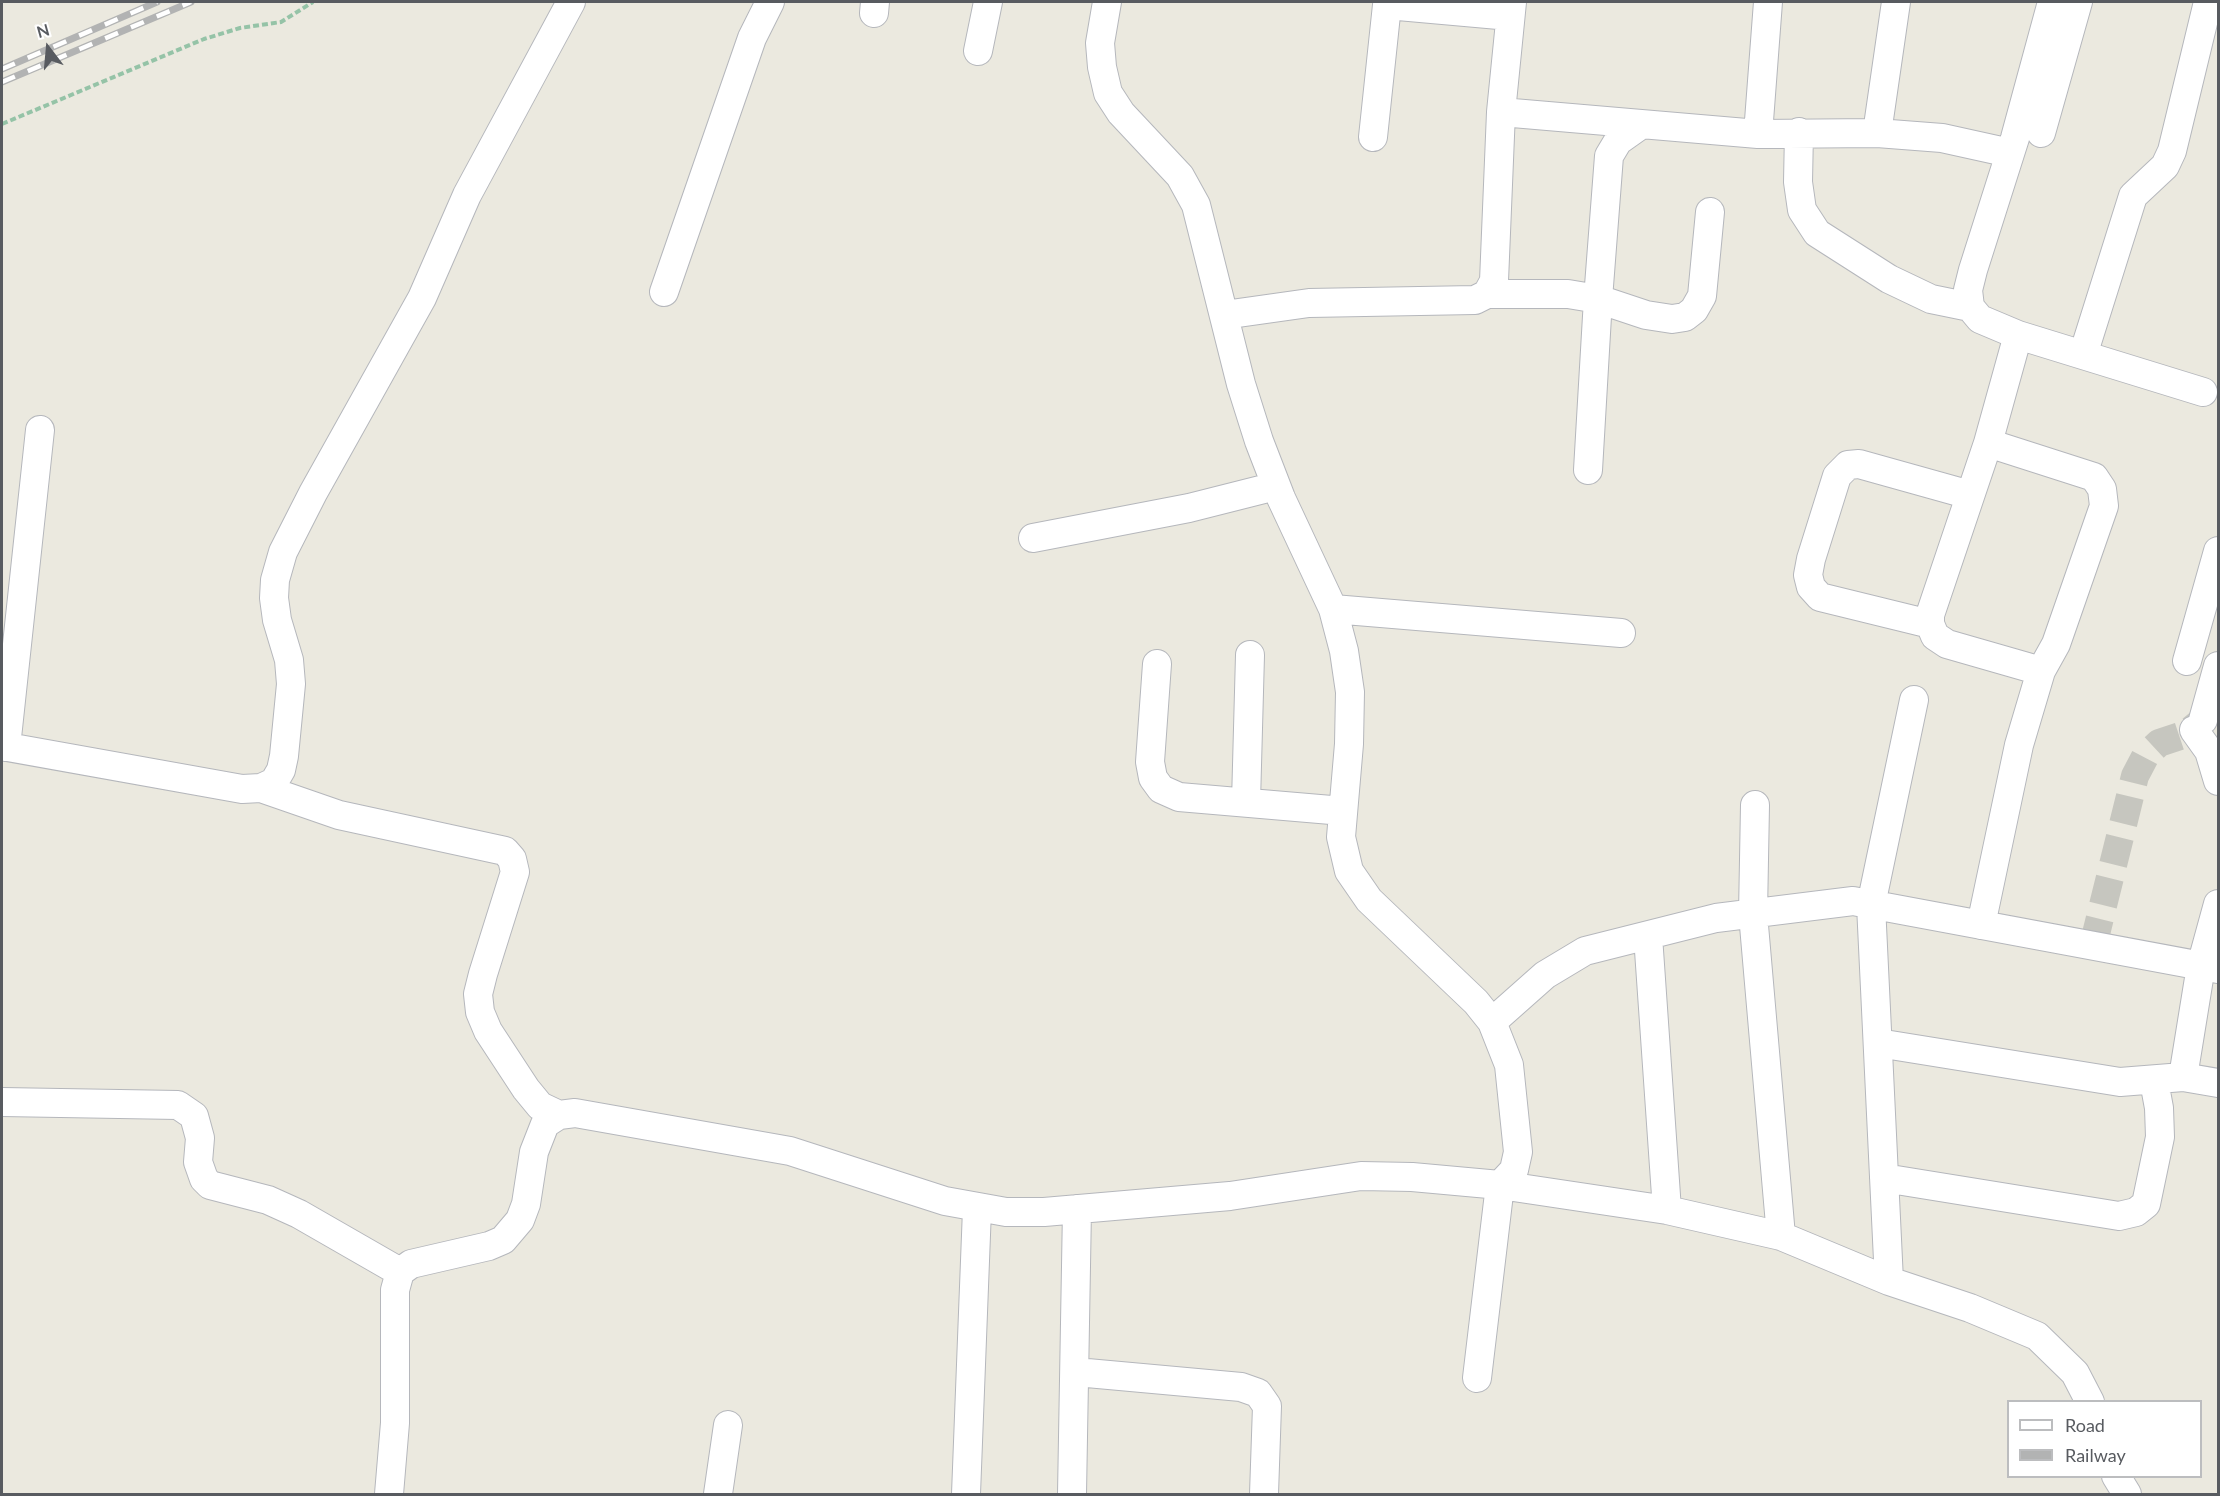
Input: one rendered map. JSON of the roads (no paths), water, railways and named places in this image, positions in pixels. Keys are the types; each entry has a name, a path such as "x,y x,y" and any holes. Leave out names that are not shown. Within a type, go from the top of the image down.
{"street":[{"path":"261,788 274,782 281,770 291,684 289,660 277,620 274,598 275,580 283,552 318,483 422,298 467,195 571,2"},
{"path":"664,292 752,38 770,2"},
{"path":"978,51 988,2"},
{"path":"1107,2 1100,43 1102,67 1108,93 1121,113 1180,176 1196,205 1259,441 1276,486 1334,609 1344,651 1350,692 1349,744 1341,837 1349,871 1369,900 1476,1002 1492,1022 1509,1065 1518,1129 1518,1152 1514,1170 1500,1185 1477,1378"},
{"path":"1758,134 1768,2"},
{"path":"1877,132 1896,2"},
{"path":"2052,2 2010,153 1973,270 1968,290 1970,307 1980,319 2018,335 2204,392"},
{"path":"2041,133 2078,2"},
{"path":"2083,355 2133,196 2165,166 2172,151 2208,2"},
{"path":"1373,136 1387,3 1511,9 1501,112 1494,281 1486,294"},
{"path":"1501,112 1758,134 1877,132 1942,138 2010,153"},
{"path":"1588,470 1609,156 1618,141 1642,124"},
{"path":"1799,132 1798,182 1803,210 1817,232 1889,279 1931,298 1970,307"},
{"path":"1224,315 1309,303 1475,300 1486,294 1568,294 1598,299 1646,315 1672,319 1685,316 1694,310 1702,296 1710,212"},
{"path":"2018,335 1988,443 1930,615 1930,624 1935,636 1947,644 2041,671"},
{"path":"40,430 4,746 242,789 261,788 339,814 505,851 512,859 515,872 478,994 480,1012 488,1031 526,1089 540,1106 559,1115"},
{"path":"1981,925 2019,745 2041,671 2056,644 2104,506 2102,489 2094,477 2079,470 1988,443"},
{"path":"1930,624 1820,597 1811,587 1808,575 1811,559 1838,476 1848,465 1859,464 1970,495"},
{"path":"1033,538 1189,508 1276,486"},
{"path":"2187,661 2218,551"},
{"path":"1334,609 1621,633"},
{"path":"1246,802 1250,655"},
{"path":"1157,664 1150,762 1153,778 1161,789 1179,797 1343,811"},
{"path":"2218,666 2198,725 2218,782"},
{"path":"1889,1281 1871,904 1914,700"},
{"path":"1755,805 1753,914 1781,1236"},
{"path":"1492,1022 1545,975 1585,951 1716,918 1853,901 2210,967"},
{"path":"2183,1077 2210,967 2218,904"},
{"path":"1648,936 1667,1210"},
{"path":"1878,1043 2074,1077 2121,1082 2183,1077 2218,1083"},
{"path":"1884,1178 2119,1216 2136,1212 2146,1204 2160,1137 2159,1108 2154,1081"},
{"path":"2,1102 178,1105 194,1116 200,1138 198,1162 204,1179 210,1185 268,1200 299,1214 400,1272"},
{"path":"389,1494 395,1423 395,1290 400,1272 411,1264 489,1246 503,1240 512,1232 526,1204 538,1137 545,1124 559,1115 575,1113 592,1114 790,1151 934,1197 977,1209 1006,1212 1077,1209 1240,1195 1360,1176 1412,1177 1500,1185 1667,1210 1781,1236 1889,1281 1970,1308 2037,1336 2075,1373 2089,1400"},
{"path":"966,1494 977,1209"},
{"path":"1072,1494 1076,1372 1077,1209"},
{"path":"1076,1372 1241,1387 1258,1393 1266,1406 1264,1494"},
{"path":"718,1494 728,1425"},
{"path":"2117,1478 2127,1494"}],"tunnel":[{"path":"2093,946 2135,776 2146,755 2159,743 2186,734 2203,720"}],"railway":[{"path":"2,69 157,2"},
{"path":"2,82 191,2"}]}
